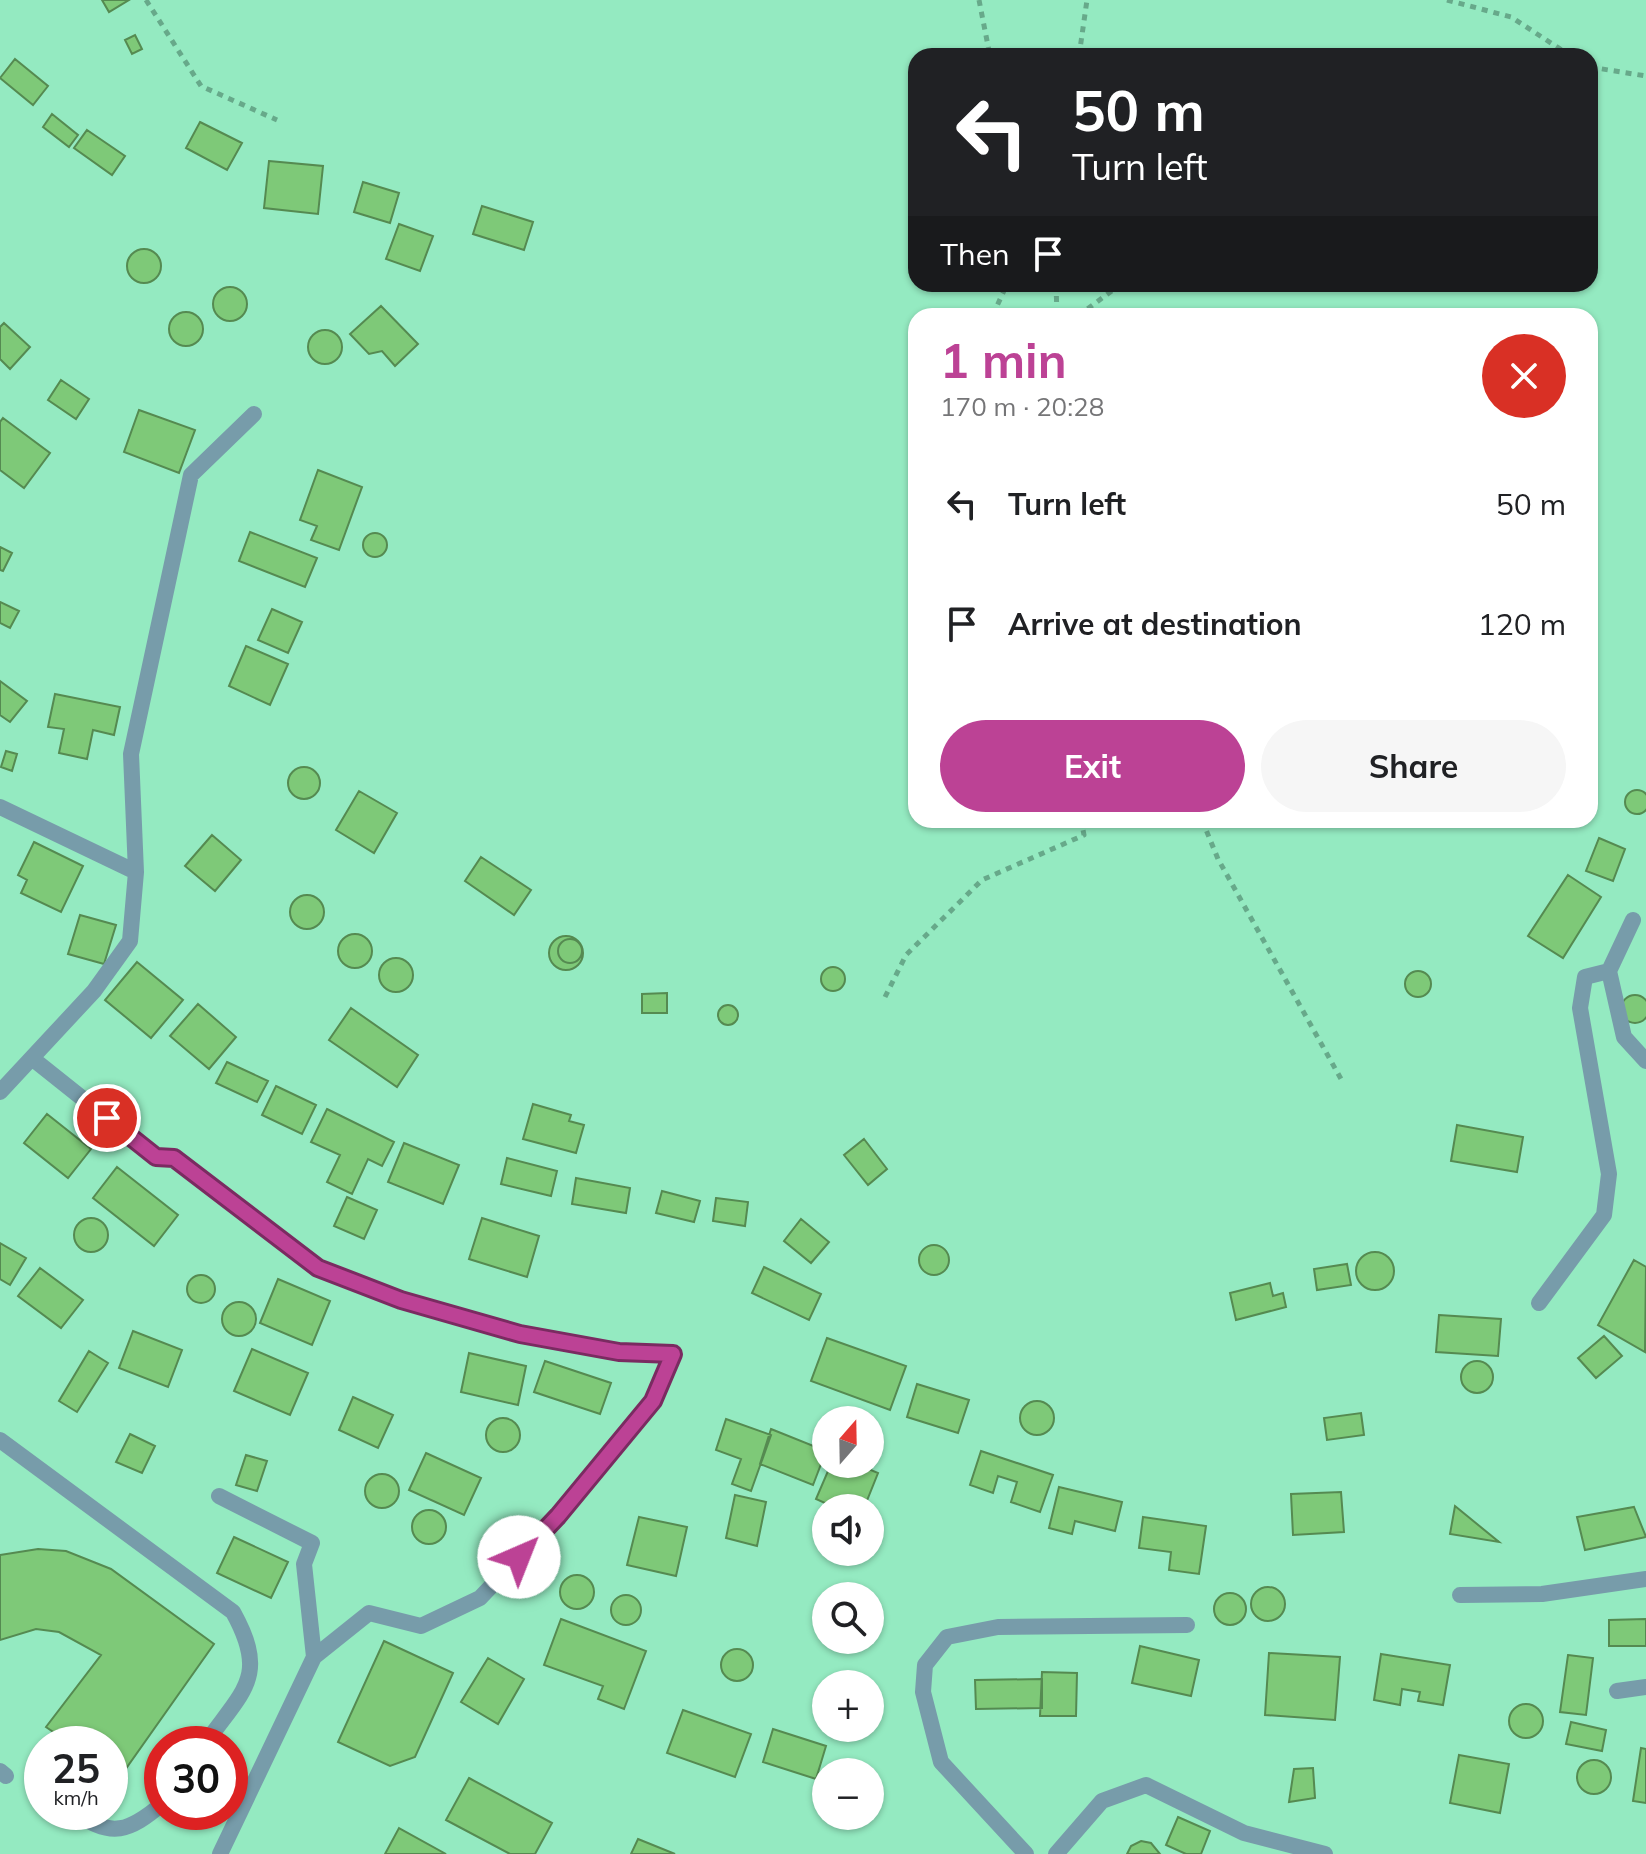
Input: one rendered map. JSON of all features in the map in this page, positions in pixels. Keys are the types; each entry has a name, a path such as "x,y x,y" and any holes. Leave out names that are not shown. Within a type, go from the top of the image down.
{"street":[{"path":"0,1092 94,991 130,941 136,872 131,754 191,475 254,414"},
{"path":"0,807 136,872"},
{"path":"1633,920 1609,971 1624,1037 1646,1061"},
{"path":"1539,1303 1604,1215 1609,1174 1600,1108 1580,1008 1585,977 1609,971"},
{"path":"33,1059 156,1157 174,1158 318,1268 401,1300 520,1334 619,1352 673,1354 653,1401 558,1516 480,1598 421,1626 369,1613 314,1657 220,1854"},
{"path":"0,1440 233,1612 250,1643 251,1678 218,1726"},
{"path":"219,1496 312,1543 304,1564 314,1657"},
{"path":"1460,1595 1542,1594 1646,1579"},
{"path":"1026,1854 941,1762 923,1692 925,1665 947,1637 998,1627 1187,1625"},
{"path":"1617,1691 1646,1687"},
{"path":"1056,1854 1102,1801 1146,1785 1244,1833 1325,1854"}],"path":[{"path":"146,0 201,86 277,120"},
{"path":"979,0 988,48"},
{"path":"1080,48 1087,0"},
{"path":"1447,0 1511,17 1558,48"},
{"path":"1598,68 1646,76"},
{"path":"1089,308 1110,292"},
{"path":"885,997 906,955 982,880 1084,835 1083,828"},
{"path":"1205,828 1218,859 1341,1079"}],"building":[{"path":"102,0 129,0 109,12"},
{"path":"135,35 142,49 132,54 125,40"},
{"path":"15,59 48,86 33,105 0,78"},
{"path":"52,114 78,135 69,147 43,127"},
{"path":"200,122 242,143 227,170 186,148"},
{"path":"87,130 125,156 112,175 74,148"},
{"path":"269,161 323,166 318,214 264,208"},
{"path":"363,182 399,193 390,223 354,212"},
{"path":"482,206 533,222 524,250 473,234"},
{"path":"399,224 433,236 420,271 386,259"},
{"path":"144,249 156,254 161,266 156,278 144,283 132,278 127,266 132,254"},
{"path":"230,287 242,292 247,304 242,316 230,321 218,316 213,304 218,292"},
{"path":"381,306 418,344 395,366 382,351 369,354 350,334"},
{"path":"186,312 198,317 203,329 198,341 186,346 174,341 169,329 174,317"},
{"path":"4,323 30,347 10,369 0,359 0,327"},
{"path":"325,330 337,335 342,347 337,359 325,364 313,359 308,347 313,335"},
{"path":"61,380 89,399 76,419 48,400"},
{"path":"139,410 195,430 179,473 124,452"},
{"path":"3,418 50,453 24,488 0,470 0,422"},
{"path":"318,470 362,487 339,550 311,540 317,526 300,520"},
{"path":"250,532 317,558 305,587 239,561"},
{"path":"375,533 384,536 387,545 384,554 375,557 366,554 363,545 366,536"},
{"path":"0,547 12,553 3,571 0,570"},
{"path":"0,602 19,611 10,628 0,623"},
{"path":"272,609 302,622 288,653 258,640"},
{"path":"246,646 288,664 270,705 229,686"},
{"path":"0,681 27,701 10,722 0,715"},
{"path":"55,694 120,707 114,735 93,730 87,759 59,753 64,729 48,727"},
{"path":"6,751 17,754 12,771 1,767"},
{"path":"304,767 315,772 320,783 315,794 304,799 293,794 288,783 293,772"},
{"path":"1637,790 1646,793 1646,811 1637,814 1628,811 1625,802 1628,793"},
{"path":"359,791 397,813 374,853 336,830"},
{"path":"212,835 241,860 215,891 185,866"},
{"path":"1599,838 1625,849 1613,881 1586,871"},
{"path":"34,842 83,866 61,912 21,893 27,880 18,875"},
{"path":"481,857 531,890 514,915 465,881"},
{"path":"1568,875 1601,897 1563,958 1528,936"},
{"path":"307,895 319,900 324,912 319,924 307,929 295,924 290,912 295,900"},
{"path":"80,915 116,925 104,964 68,954"},
{"path":"355,934 367,939 372,951 367,963 355,968 343,963 338,951 343,939"},
{"path":"566,936 578,941 583,953 578,965 566,970 554,965 549,953 554,941"},
{"path":"570,939 579,942 582,951 579,960 570,963 561,960 558,951 561,942"},
{"path":"396,958 408,963 413,975 408,987 396,992 384,987 379,975 384,963"},
{"path":"137,962 183,1000 151,1038 105,1000"},
{"path":"833,967 842,970 845,979 842,988 833,991 824,988 821,979 824,970"},
{"path":"1418,971 1427,975 1431,984 1427,993 1418,997 1409,993 1405,984 1409,975"},
{"path":"667,993 667,1013 642,1013 642,994"},
{"path":"1635,995 1645,999 1645,1019 1635,1023 1625,1019 1621,1009 1625,999"},
{"path":"198,1004 236,1037 209,1069 170,1036"},
{"path":"728,1005 735,1008 738,1015 735,1022 728,1025 721,1022 718,1015 721,1008"},
{"path":"351,1008 418,1055 397,1087 329,1040"},
{"path":"227,1062 268,1081 257,1102 216,1083"},
{"path":"276,1086 316,1105 302,1134 262,1115"},
{"path":"533,1104 571,1115 569,1121 584,1125 576,1153 523,1139"},
{"path":"327,1109 394,1142 382,1166 368,1159 352,1194 327,1182 340,1155 311,1142"},
{"path":"47,1114 91,1149 68,1178 24,1143"},
{"path":"1457,1125 1523,1137 1517,1172 1451,1161"},
{"path":"864,1139 887,1169 868,1185 844,1155"},
{"path":"404,1143 459,1165 443,1204 388,1182"},
{"path":"507,1158 557,1171 551,1196 501,1184"},
{"path":"117,1167 178,1215 154,1246 93,1198"},
{"path":"576,1178 630,1188 626,1213 572,1204"},
{"path":"662,1191 700,1201 694,1222 656,1213"},
{"path":"347,1197 377,1210 364,1239 334,1226"},
{"path":"716,1198 748,1202 745,1226 713,1221"},
{"path":"91,1218 103,1223 108,1235 103,1247 91,1252 79,1247 74,1235 79,1223"},
{"path":"482,1218 539,1236 527,1277 469,1259"},
{"path":"801,1219 829,1242 811,1263 784,1241"},
{"path":"0,1243 26,1258 10,1285 0,1279"},
{"path":"934,1245 945,1249 949,1260 945,1271 934,1275 923,1271 919,1260 923,1249"},
{"path":"1375,1252 1388,1258 1394,1271 1388,1284 1375,1290 1362,1284 1356,1271 1362,1258"},
{"path":"1634,1260 1646,1267 1645,1352 1598,1325"},
{"path":"1347,1264 1351,1285 1317,1290 1314,1269"},
{"path":"764,1267 821,1294 809,1320 752,1293"},
{"path":"40,1268 83,1300 61,1328 18,1296"},
{"path":"201,1275 211,1279 215,1289 211,1299 201,1303 191,1299 187,1289 191,1279"},
{"path":"278,1279 330,1301 312,1345 260,1323"},
{"path":"1270,1283 1273,1296 1283,1293 1286,1307 1236,1320 1230,1293"},
{"path":"239,1302 251,1307 256,1319 251,1331 239,1336 227,1331 222,1319 227,1307"},
{"path":"1439,1315 1501,1319 1498,1356 1436,1352"},
{"path":"133,1331 182,1350 168,1387 119,1368"},
{"path":"1604,1336 1622,1356 1596,1378 1578,1358"},
{"path":"827,1338 906,1366 890,1410 811,1381"},
{"path":"252,1349 308,1373 290,1415 234,1391"},
{"path":"89,1351 108,1363 77,1412 59,1401"},
{"path":"469,1353 526,1366 518,1405 461,1392"},
{"path":"545,1361 611,1383 600,1414 534,1392"},
{"path":"1477,1361 1488,1366 1493,1377 1488,1388 1477,1393 1466,1388 1461,1377 1466,1366"},
{"path":"917,1384 969,1400 958,1433 907,1417"},
{"path":"353,1397 393,1415 378,1448 339,1430"},
{"path":"1037,1401 1049,1406 1054,1418 1049,1430 1037,1435 1025,1430 1020,1418 1025,1406"},
{"path":"1361,1413 1364,1435 1327,1440 1324,1418"},
{"path":"503,1418 515,1423 520,1435 515,1447 503,1452 491,1447 486,1435 491,1423"},
{"path":"726,1419 771,1435 751,1491 732,1484 741,1459 716,1450"},
{"path":"771,1429 812,1445 812,1478 816,1478 813,1485 760,1464"},
{"path":"130,1434 155,1446 142,1473 116,1462"},
{"path":"981,1451 1053,1475 1040,1512 1011,1502 1017,1482 998,1476 993,1493 970,1485"},
{"path":"426,1453 481,1478 464,1515 409,1490"},
{"path":"246,1455 267,1461 257,1491 236,1485"},
{"path":"382,1474 394,1479 399,1491 394,1503 382,1508 370,1503 365,1491 370,1479"},
{"path":"825,1478 876,1478 870,1494 818,1494"},
{"path":"1059,1487 1122,1502 1115,1531 1075,1521 1072,1534 1049,1528"},
{"path":"1341,1492 1344,1532 1293,1535 1291,1494"},
{"path":"735,1495 766,1502 757,1546 726,1538"},
{"path":"1455,1506 1499,1542 1450,1534"},
{"path":"1634,1507 1646,1537 1585,1550 1577,1517"},
{"path":"429,1510 441,1515 446,1527 441,1539 429,1544 417,1539 412,1527 417,1515"},
{"path":"639,1517 687,1527 676,1576 627,1565"},
{"path":"1143,1517 1206,1526 1199,1574 1169,1570 1171,1552 1139,1548"},
{"path":"234,1537 288,1562 271,1598 217,1573"},
{"path":"38,1549 66,1551 111,1569 214,1644 156,1726 144,1726 144,1743 128,1766 128,1726 47,1726 101,1655 59,1632 36,1629 0,1640 0,1555"},
{"path":"577,1575 589,1580 594,1592 589,1604 577,1609 565,1604 560,1592 565,1580"},
{"path":"1268,1587 1280,1592 1285,1604 1280,1616 1268,1621 1256,1616 1251,1604 1256,1592"},
{"path":"1230,1593 1241,1598 1246,1609 1241,1620 1230,1625 1219,1620 1214,1609 1219,1598"},
{"path":"626,1595 637,1599 641,1610 637,1621 626,1625 615,1621 611,1610 615,1599"},
{"path":"561,1619 646,1651 624,1709 598,1699 603,1686 544,1665"},
{"path":"1646,1619 1646,1646 1609,1646 1609,1620"},
{"path":"384,1641 453,1673 415,1757 390,1766 338,1742"},
{"path":"1140,1646 1199,1660 1191,1696 1132,1683"},
{"path":"737,1649 748,1654 753,1665 748,1676 737,1681 726,1676 721,1665 726,1654"},
{"path":"1269,1653 1340,1657 1335,1720 1265,1715"},
{"path":"1381,1654 1450,1665 1443,1705 1418,1701 1420,1692 1402,1689 1400,1705 1374,1700"},
{"path":"1568,1655 1593,1658 1586,1715 1560,1712"},
{"path":"488,1658 524,1679 498,1724 461,1702"},
{"path":"1042,1672 1077,1673 1076,1716 1040,1716"},
{"path":"1042,1679 1042,1708 976,1709 975,1680"},
{"path":"1526,1704 1538,1709 1543,1721 1538,1733 1526,1738 1514,1733 1509,1721 1514,1709"},
{"path":"683,1710 751,1734 735,1777 667,1753"},
{"path":"1571,1722 1606,1730 1602,1751 1566,1744"},
{"path":"773,1729 826,1746 822,1758 812,1758 812,1778 763,1762"},
{"path":"1641,1748 1646,1749 1646,1803 1633,1801"},
{"path":"1459,1755 1509,1764 1500,1813 1450,1803"},
{"path":"1594,1760 1606,1765 1611,1777 1606,1789 1594,1794 1582,1789 1577,1777 1582,1765"},
{"path":"1313,1768 1315,1798 1289,1802 1294,1769"},
{"path":"469,1778 552,1823 535,1854 510,1854 446,1820"},
{"path":"1178,1817 1210,1831 1201,1854 1186,1854 1166,1845"},
{"path":"399,1828 446,1854 385,1854"},
{"path":"638,1839 675,1854 631,1854"},
{"path":"1141,1841 1151,1843 1160,1854 1127,1854 1131,1846"}],"route":[{"path":"107,1118 156,1157 174,1158 318,1268 401,1300 520,1334 619,1352 673,1354 653,1401 558,1516 519,1557"}]}
